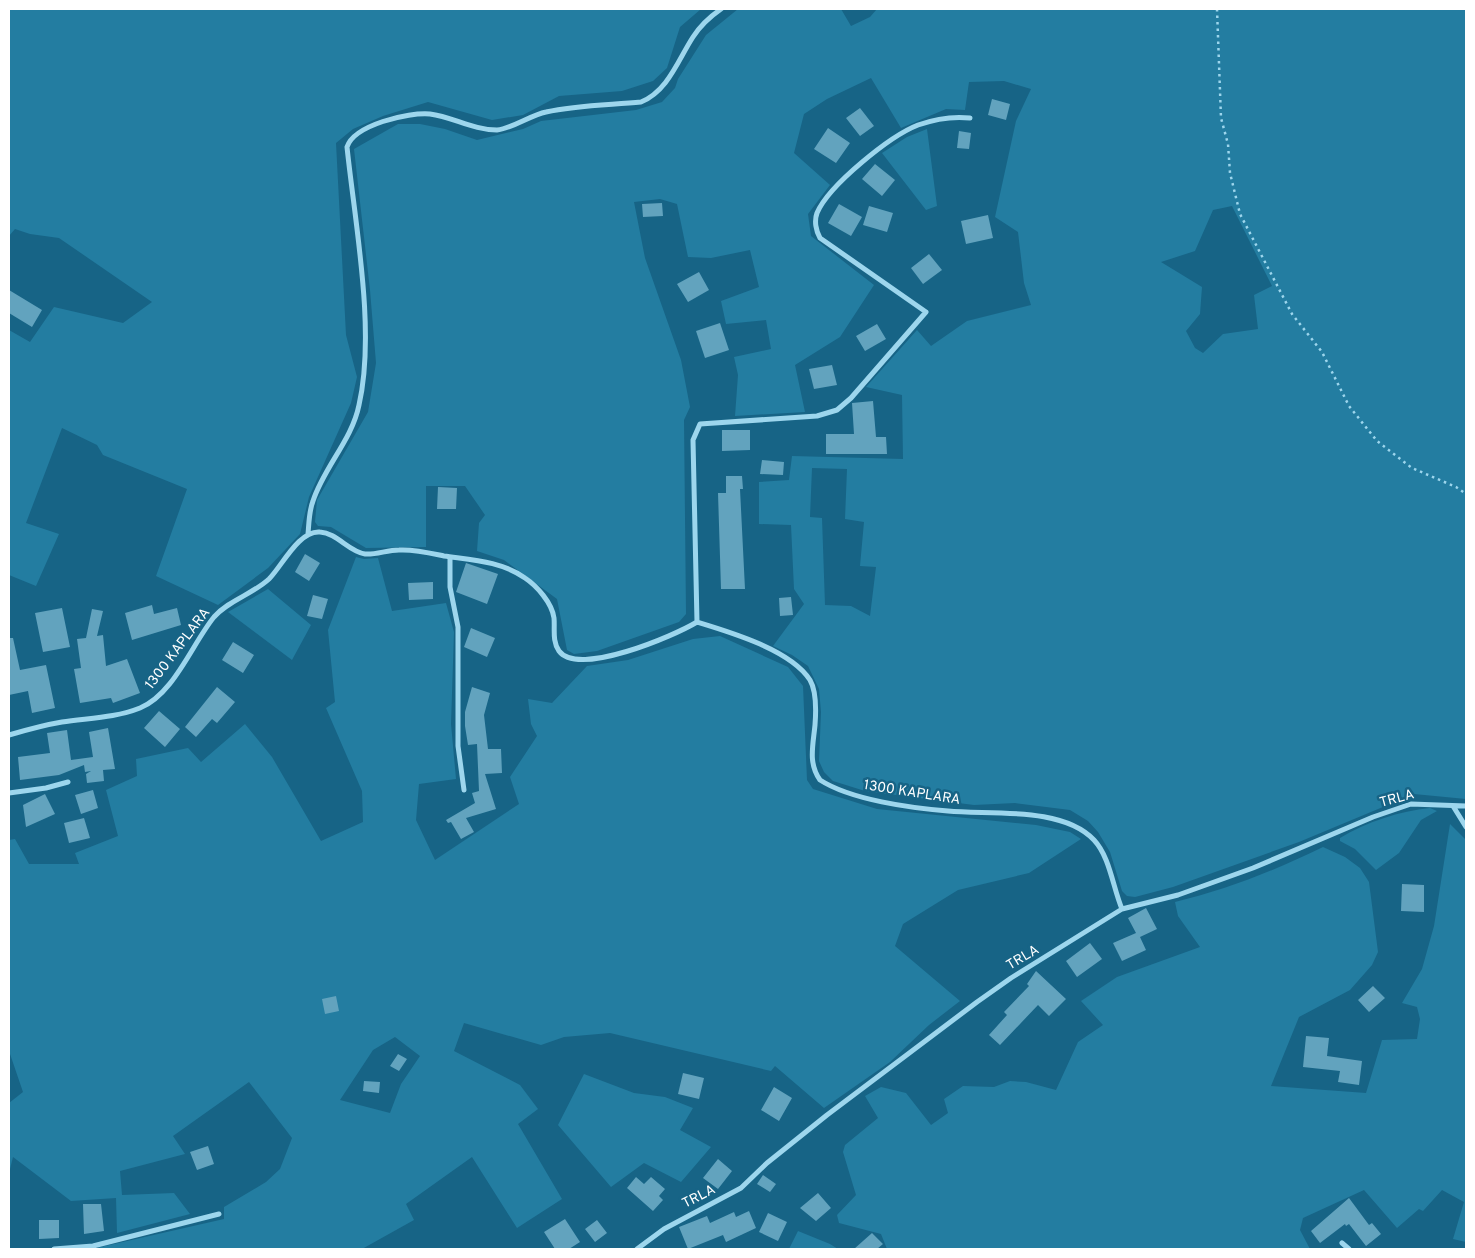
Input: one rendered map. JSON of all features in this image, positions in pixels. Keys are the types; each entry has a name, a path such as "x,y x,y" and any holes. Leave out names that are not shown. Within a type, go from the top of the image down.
{"street":[{"path":"721,9 695,34 661,90 653,97 641,102 547,112 499,130 479,129 430,114 411,116 391,119 356,133 349,139 347,148 364,300 365,375 359,407 347,438 313,500 308,534 321,532 363,554 398,550 488,562 525,578 552,609 554,638 559,652 574,660 639,649 680,632 696,622 693,440 696,429 700,424 817,416 837,410 856,392 926,312 820,238 816,232 818,213 833,190 867,159 898,136 917,126 938,119 954,116 970,118"},
{"name":"1300 KAPLARA","path":"9,735 61,722 121,714 143,707 152,701 176,675 215,616 234,601 269,579 308,534"},
{"path":"450,557 450,587 458,635 458,746 464,790"},
{"name":"1300 KAPLARA","path":"696,622 744,638 768,649 795,664 805,674 814,692 815,721 811,763 820,780 863,798 947,811 1036,816 1079,828 1094,840 1104,857 1122,909"},
{"path":"9,793 46,788 68,782"},
{"name":"TRLA","path":"637,1249 664,1229 741,1188 767,1164 833,1111 977,1002 1011,978 1122,909 1178,895 1253,868 1373,817 1411,804 1466,806"},
{"path":"1453,806 1466,827"},
{"path":"54,1249 93,1246 219,1214"},
{"path":"1342,1242 1348,1249"}],"path":[{"path":"1217,9 1221,118 1228,144 1230,173 1240,214 1292,314 1322,352 1349,406 1377,441 1412,468 1456,487 1466,494"}],"shaded area":[{"path":"9,9 701,9 680,27 667,68 653,81 622,91 559,96 523,115 492,120 428,102 383,116 353,129 336,143 346,335 357,377 351,403 309,497 300,534 268,568 218,605 156,576 187,489 103,455 97,445 62,428 26,523 59,534 36,586 9,575 9,330 30,342 54,307 123,323 152,302 59,238 30,234 15,229 9,236"},
{"path":"738,9 841,9 851,26 870,17 877,9 1466,9 1466,799 1414,794 1299,842 1173,887 1135,897 1127,896 1122,891 1110,852 1098,832 1088,821 1070,810 1015,803 974,805 865,791 833,781 824,772 819,761 821,712 819,689 808,666 792,655 773,646 804,604 794,589 791,525 759,524 759,482 789,480 792,456 903,459 902,395 866,387 917,330 931,346 967,321 1031,305 1024,283 1018,232 995,217 1016,121 1031,89 1004,81 969,82 965,110 946,109 901,128 871,78 827,99 804,114 794,153 830,185 808,214 811,236 874,285 840,337 795,365 805,412 735,416 738,375 734,357 771,349 766,320 726,324 721,301 759,287 750,250 711,258 688,257 677,204 660,199 634,202 645,258 681,360 690,407 684,420 686,614 679,622 597,651 574,654 567,650 557,599 504,560 477,551 479,523 485,515 465,486 426,486 426,547 366,548 331,527 318,526 315,522 317,500 368,412 376,363 354,149 398,124 420,124 445,129 477,140 523,129 541,121 636,110 662,102 675,88 678,79 706,35","holes":["1232,206 1272,286 1254,295 1258,329 1223,334 1203,353 1195,348 1186,331 1200,314 1202,287 1161,262 1195,251 1213,210","812,468 847,469 845,519 864,522 860,566 876,567 870,616 851,606 825,605 822,518 810,517"]},
{"path":"927,129 937,206 926,210 882,153 907,137"},
{"path":"356,557 364,559 378,558 392,611 446,603 454,632 451,724 456,779 419,784 416,820 435,860 519,804 510,777 537,736 531,724 528,699 552,703 587,666 628,660 693,639 720,636 788,667 803,686 807,780 813,789 877,809 1036,825 1070,832 1081,839 1029,873 958,890 903,924 895,946 960,1001 929,1025 890,1062 824,1108 775,1066 771,1071 610,1033 564,1037 541,1045 464,1023 454,1051 520,1085 538,1109 518,1124 562,1199 517,1228 472,1157 406,1204 414,1220 362,1249 92,1249 224,1219 224,1207 266,1182 280,1169 292,1138 249,1082 173,1136 185,1154 120,1171 122,1195 174,1193 190,1214 117,1233 116,1198 71,1201 13,1157 9,1173 9,1103 23,1092 9,1051 9,840 15,839 29,864 79,864 75,853 118,836 106,790 137,776 136,759 188,748 201,762 245,724 272,757 321,841 363,822 362,791 326,708 335,702 328,630","holes":["395,1037 420,1056 401,1084 390,1113 340,1100 373,1050"]},
{"path":"268,589 311,625 292,660 228,612"},
{"path":"1430,808 1437,811 1421,820 1399,853 1376,870 1355,849 1340,841 1340,838 1350,832 1372,822 1407,812"},
{"path":"1450,824 1466,840 1466,1242 1453,1239 1464,1202 1442,1190 1423,1211 1419,1209 1397,1228 1364,1190 1303,1218 1300,1230 1310,1249 887,1249 881,1234 839,1223 837,1215 856,1195 843,1152 845,1145 878,1118 865,1096 881,1087 906,1093 931,1125 948,1113 944,1099 963,1086 994,1087 1010,1081 1026,1082 1056,1090 1078,1042 1103,1025 1081,1001 1117,977 1200,947 1178,916 1175,902 1213,892 1250,879 1323,847 1345,857 1360,868 1369,882 1378,952 1372,965 1350,990 1299,1017 1271,1086 1366,1093 1382,1040 1417,1039 1420,1019 1417,1007 1402,1003 1422,969 1434,926"},
{"path":"584,1074 634,1093 665,1097 693,1108 680,1130 711,1147 681,1182 644,1163 611,1187 558,1125"},
{"path":"798,1231 830,1244 838,1249 789,1249"}],"building":[{"path":"992,99 1010,104 1006,120 988,115"},
{"path":"860,108 874,126 860,136 846,118"},
{"path":"828,128 850,143 836,163 814,149"},
{"path":"959,131 971,133 969,149 957,148"},
{"path":"875,164 895,180 882,196 862,179"},
{"path":"662,203 663,216 643,217 642,204"},
{"path":"839,204 862,217 851,236 828,223"},
{"path":"869,206 893,213 887,232 863,225"},
{"path":"988,215 993,238 966,244 961,221"},
{"path":"929,254 942,270 923,284 911,268"},
{"path":"699,272 709,290 688,302 677,284"},
{"path":"9,290 42,310 32,327 9,313"},
{"path":"720,323 729,350 705,358 696,331"},
{"path":"877,324 886,339 865,351 856,336"},
{"path":"832,365 837,385 814,389 809,369"},
{"path":"873,401 876,437 886,437 887,454 826,454 826,434 854,434 852,403"},
{"path":"722,430 750,430 750,450 722,451"},
{"path":"762,460 784,462 783,475 760,474"},
{"path":"726,476 742,476 743,489 740,489 745,589 721,589 718,493 726,493"},
{"path":"438,487 457,488 456,509 437,509"},
{"path":"305,554 320,563 309,581 295,572"},
{"path":"466,563 498,574 487,604 456,592"},
{"path":"433,582 433,599 409,600 408,583"},
{"path":"313,595 328,599 322,619 307,616"},
{"path":"791,597 793,615 780,616 779,598"},
{"path":"152,605 154,614 177,608 181,625 132,640 125,613"},
{"path":"62,608 70,647 43,652 35,613"},
{"path":"92,609 103,611 97,636 103,635 106,666 127,659 140,693 113,703 111,698 80,703 74,669 81,668 77,639 86,638"},
{"path":"471,628 495,638 487,657 464,647"},
{"path":"9,638 13,638 20,670 46,665 55,708 32,713 28,691 9,695"},
{"path":"233,642 254,655 243,673 222,660"},
{"path":"217,687 235,702 217,723 212,719 196,737 185,727"},
{"path":"472,687 490,693 484,715 488,749 501,749 502,773 485,774 496,809 466,818 474,832 461,839 451,822 448,823 446,820 475,803 472,793 479,791 477,744 468,745 465,726 465,712"},
{"path":"159,711 180,729 165,747 144,728"},
{"path":"108,728 115,769 103,770 104,781 87,783 86,774 91,771 85,772 84,765 59,775 20,780 18,757 50,753 47,733 67,730 71,760 93,757 89,732"},
{"path":"93,790 98,808 81,814 75,795"},
{"path":"45,794 55,814 26,827 23,805"},
{"path":"84,818 90,838 69,843 64,823"},
{"path":"1402,884 1424,885 1424,912 1401,911"},
{"path":"1146,908 1157,929 1140,937 1146,950 1122,961 1113,943 1136,933 1128,918"},
{"path":"1090,943 1102,959 1077,977 1066,961"},
{"path":"1036,971 1066,999 1049,1016 1038,1005 1000,1045 989,1035 1007,1015 1004,1012 1029,986 1027,984"},
{"path":"1373,986 1385,998 1369,1012 1358,1000"},
{"path":"336,996 339,1011 325,1014 322,999"},
{"path":"1306,1036 1329,1038 1327,1056 1362,1061 1359,1085 1338,1082 1340,1071 1303,1067"},
{"path":"398,1054 407,1059 399,1071 390,1066"},
{"path":"683,1073 704,1078 699,1099 678,1094"},
{"path":"364,1081 380,1082 379,1093 363,1091"},
{"path":"774,1087 792,1098 779,1121 761,1110"},
{"path":"208,1146 214,1164 197,1170 190,1152"},
{"path":"718,1159 732,1171 718,1189 703,1178"},
{"path":"763,1175 776,1184 770,1192 757,1184"},
{"path":"636,1177 644,1184 651,1177 665,1189 659,1196 663,1200 653,1211 627,1188"},
{"path":"818,1193 831,1208 816,1221 800,1208"},
{"path":"1349,1198 1369,1225 1372,1223 1381,1234 1366,1246 1349,1224 1346,1226 1345,1224 1320,1243 1311,1231"},
{"path":"83,1204 101,1204 104,1231 84,1234"},
{"path":"749,1211 756,1228 726,1242 723,1235 688,1249 679,1227 707,1216 710,1223 734,1212 736,1217"},
{"path":"768,1213 787,1222 778,1241 759,1232"},
{"path":"565,1219 580,1242 569,1249 555,1249 544,1232"},
{"path":"39,1220 59,1220 59,1238 39,1239"},
{"path":"597,1220 607,1233 595,1242 585,1229"},
{"path":"872,1233 883,1244 877,1249 854,1249"}]}
